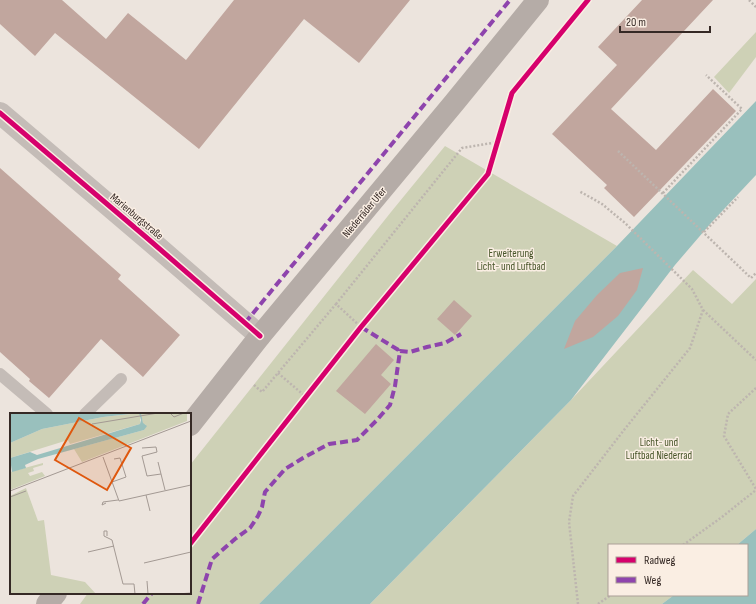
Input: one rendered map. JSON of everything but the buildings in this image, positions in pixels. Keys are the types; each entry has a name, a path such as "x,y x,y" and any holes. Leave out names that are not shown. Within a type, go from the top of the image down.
{"main road":[{"name":"Niederräder Ufer","path":"191,424 260,336 538,0"},
{"path":"47,604 55,594"}],"street":[{"name":"Marienburgstraße","path":"0,114 141,232 260,336"}],"lane":[{"path":"0,374 46,413"},
{"path":"86,413 121,379"}],"path":[{"path":"749,0 756,7"},
{"path":"664,194 742,109 706,75"},
{"path":"336,304 462,148 498,142"},
{"path":"618,151 751,278 756,273"},
{"path":"579,191 602,204 625,223 692,289 703,310 756,360"},
{"path":"704,232 738,197"},
{"path":"578,604 569,522 573,496 690,348 703,310"},
{"path":"278,373 306,397"},
{"path":"684,544 756,490 724,436 728,414 756,388"},
{"path":"598,604 610,596"}],"green space":[{"path":"756,32 756,57 729,93 714,77"},
{"name":"Erweiterung Licht- und Luftbad","path":"445,146 617,246 259,604 80,604 87,594 191,594 191,464"},
{"name":"Licht- und Luftbad Niederrad","path":"693,270 732,304 756,279 756,529 738,544 608,544 608,596 673,596 662,604 370,604 571,400"}],"water":[{"path":"756,101 756,175 711,223 675,265 571,400 370,604 259,604 617,246"},
{"path":"756,529 756,604 662,604 673,596 748,596 748,544 738,544"}],"marked path":[{"path":"245,323 510,0"},
{"path":"361,327 400,351"},
{"path":"198,604 212,559 250,528 262,507 265,492 285,469 329,444 357,440 376,421 390,405 395,386 400,351 410,352 445,343 461,334"},
{"path":"143,604 151,594"}],"cycle path":[{"path":"191,543 361,327 488,174 512,93 588,0"},
{"path":"0,113 260,336"}]}
